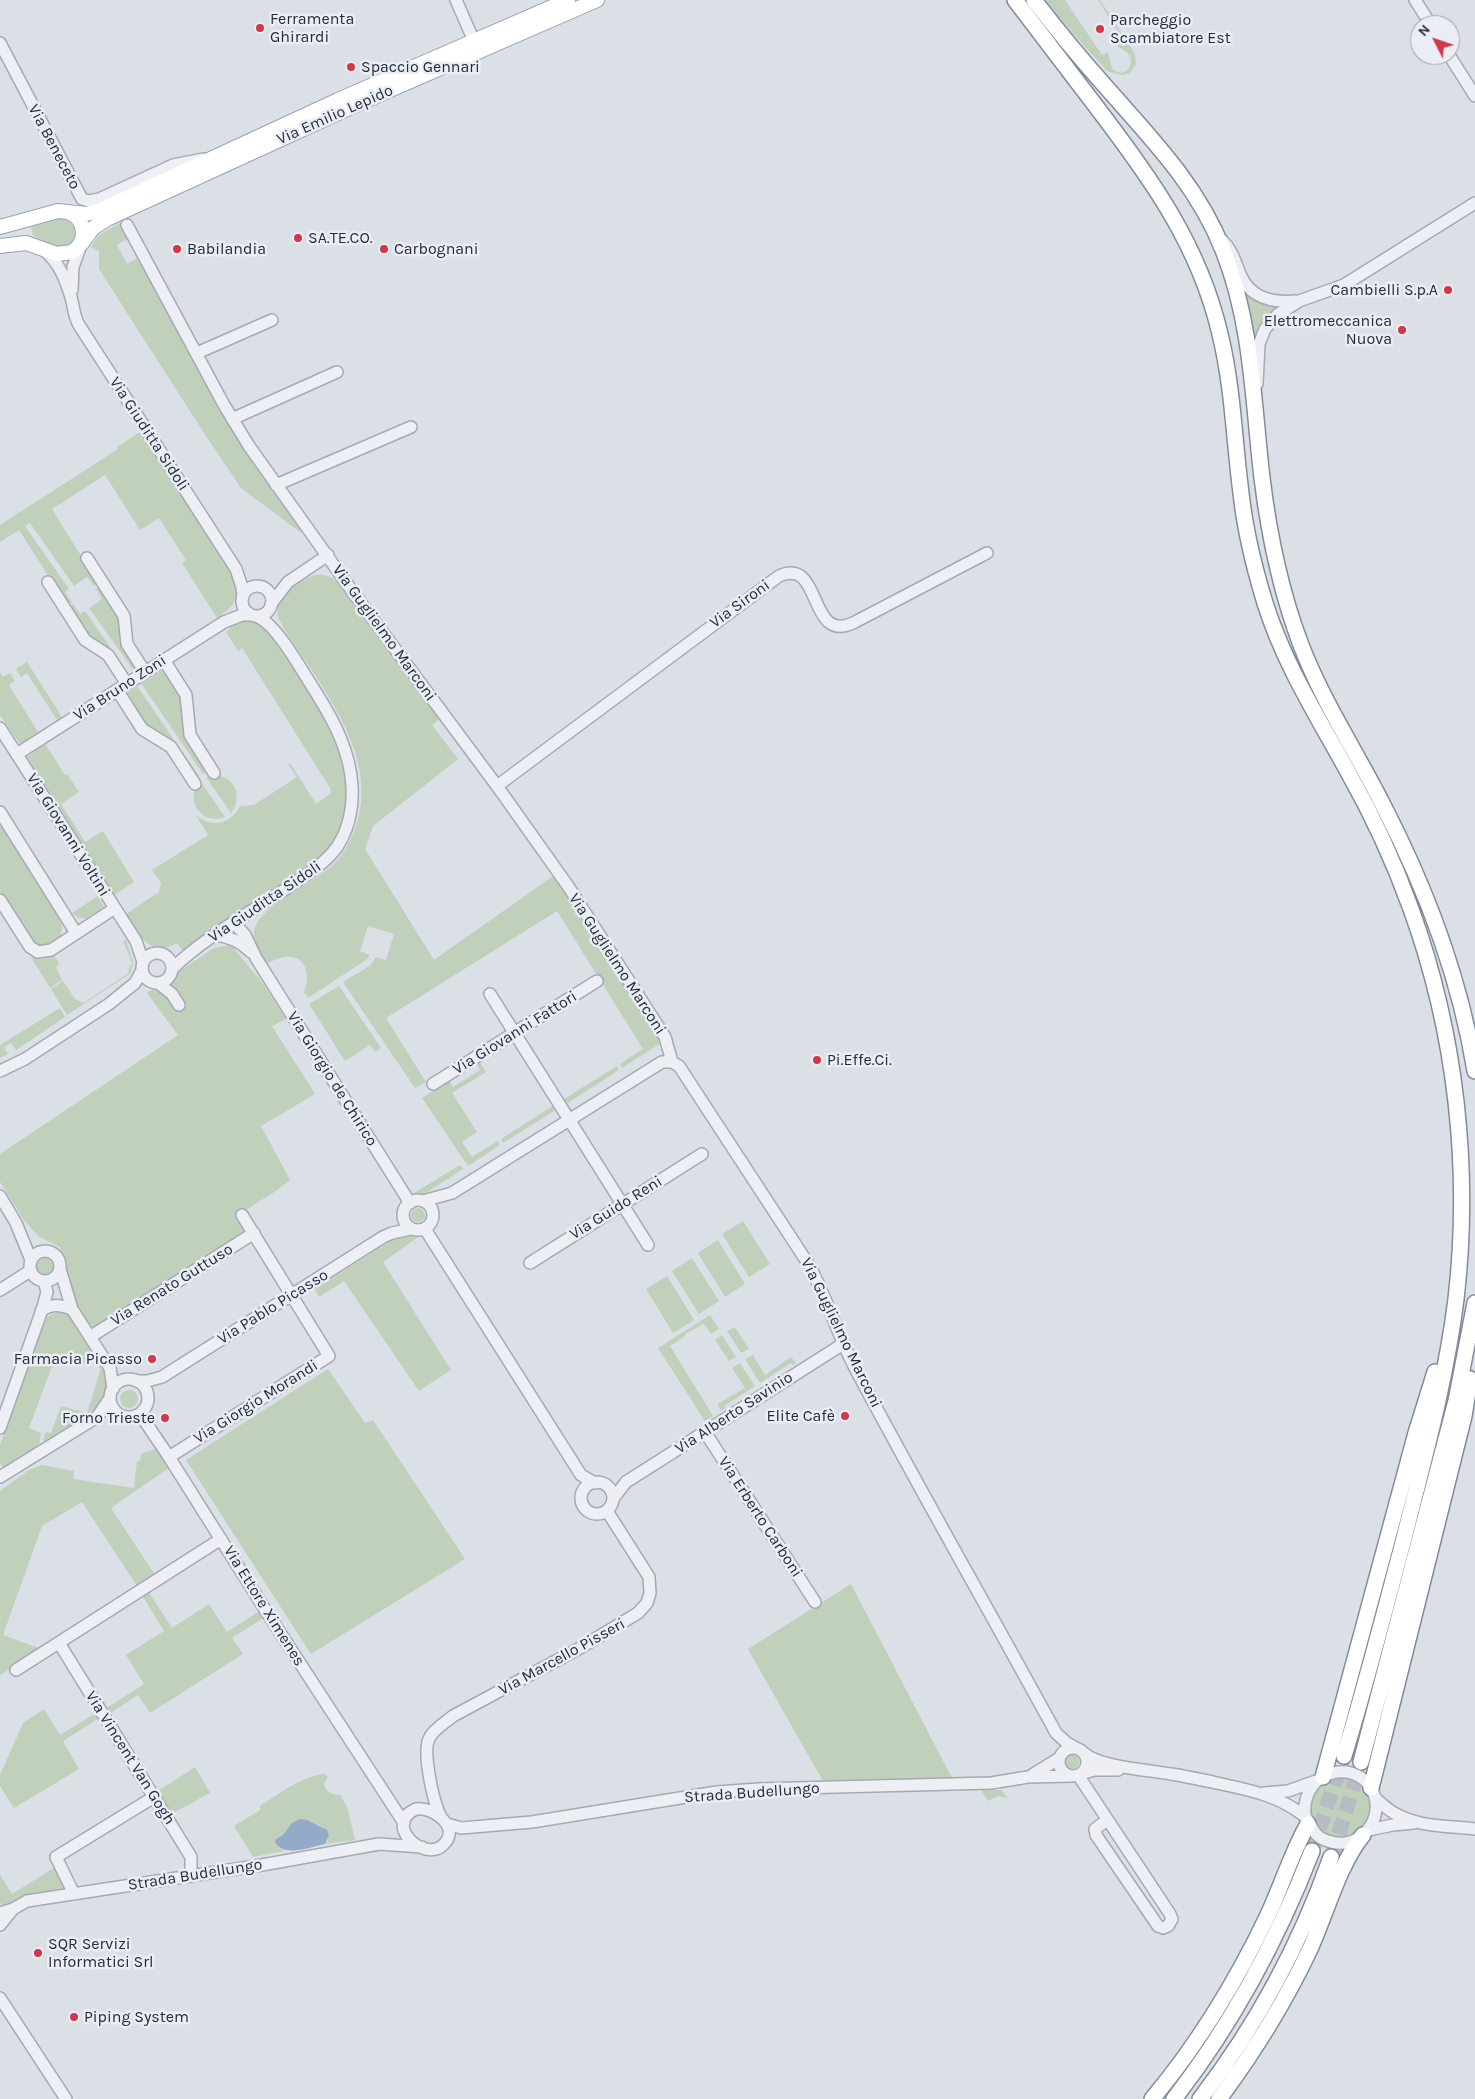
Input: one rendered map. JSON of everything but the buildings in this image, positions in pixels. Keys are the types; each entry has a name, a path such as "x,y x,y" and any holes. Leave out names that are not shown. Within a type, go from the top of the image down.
{"highway":[{"path":"1015,0 1152,181 1183,234 1204,281 1217,320 1226,360 1243,514 1266,604 1294,676 1355,784 1384,843 1411,910 1430,969 1452,1070 1459,1130 1462,1192 1460,1254 1456,1296 1440,1394 1380,1627 1344,1756"},
{"path":"1034,0 1083,61 1178,170 1201,205 1216,233 1228,262 1239,299 1248,346 1268,527 1276,567 1288,607 1318,683 1391,820 1425,896 1453,973 1475,1071"},
{"path":"1320,1778 1416,1433 1436,1371 1445,1321 1453,1235 1462,1192"},
{"path":"1360,1762 1456,1401 1475,1303"},
{"path":"1373,1793 1464,1416 1475,1351"},
{"path":"1152,2099 1194,2045 1236,1977 1268,1914 1307,1820"},
{"path":"1219,2099 1280,2006 1309,1951 1346,1863 1366,1833"},
{"path":"1174,2099 1219,2038 1251,1985 1278,1930 1312,1851"},
{"path":"1200,2099 1238,2048 1274,1988 1300,1935 1331,1857"}],"main road":[{"name":"Via Emilio Lepido","path":"0,227 64,211 86,214 98,211 568,0"},
{"name":"Via Emilio Lepido","path":"0,246 21,243 38,246 52,253 65,254 76,250 93,228 107,220 358,104 597,0"},
{"path":"64,211 76,216 81,223 82,243"}],"street":[{"path":"456,0 474,41"},
{"path":"1416,0 1425,15"},
{"name":"Via Beneceto","path":"0,43 78,193 84,200 103,198 177,164 222,154"},
{"path":"1456,65 1475,96"},
{"path":"1253,396 1258,378 1258,347 1263,333 1274,317 1299,301 1344,285 1475,204"},
{"name":"Via Guglielmo Marconi","path":"128,225 232,419 276,485 568,886 665,1037 672,1062 679,1066 688,1076 810,1265 843,1344 1055,1732 1067,1743 1080,1750"},
{"path":"1216,233 1229,247 1242,279 1255,294 1276,302 1299,301"},
{"name":"Via Giuditta Sidoli","path":"70,296 74,264 82,243"},
{"name":"Via Giuditta Sidoli","path":"38,246 62,270 73,312 79,325 236,569 243,598"},
{"path":"197,352 272,320"},
{"path":"232,419 337,372"},
{"path":"276,485 411,427"},
{"name":"Via Sironi","path":"497,786 779,576 790,573 801,577 808,586 827,622 835,627 842,627 853,624 987,553"},
{"path":"288,582 249,589 243,598 244,607 253,615 266,613 275,597 288,582 328,556"},
{"path":"87,558 124,616 127,644 145,672"},
{"name":"Via Giuditta Sidoli","path":"236,569 249,581 260,587"},
{"path":"48,582 85,640 108,655 142,729 171,747 195,784"},
{"path":"260,587 269,592 271,604"},
{"name":"Via Bruno Zoni","path":"224,622 237,609 243,598"},
{"name":"Via Giuditta Sidoli","path":"1,1071 25,1059 109,1004 135,983 150,955 161,954 177,957 192,951 314,870 331,855 346,831 352,801 349,766 339,733 326,708 278,633 272,617 271,604"},
{"name":"Via Bruno Zoni","path":"17,754 224,622 242,615 253,615"},
{"name":"Via Giuditta Sidoli","path":"253,615 264,620 278,633"},
{"path":"164,660 186,695 190,735 214,773"},
{"name":"Via Giovanni Voltini","path":"0,728 136,941 143,966"},
{"path":"0,812 76,933"},
{"path":"0,900 30,947 35,951 48,951 115,908"},
{"name":"Via Giorgio de Chirico","path":"254,955 249,940 249,929 257,908"},
{"path":"234,923 240,939 254,955"},
{"name":"Via Giorgio de Chirico","path":"216,935 232,938 243,944 254,955 410,1203"},
{"name":"Via Giovanni Voltini","path":"136,941 147,950 161,954"},
{"name":"Via Giuditta Sidoli","path":"109,1004 171,973 192,951"},
{"path":"143,966 146,978 154,982 176,1000 170,961 161,954"},
{"name":"Via Giovanni Fattori","path":"433,1084 597,980"},
{"path":"490,994 648,1245"},
{"path":"452,1193 423,1201 416,1200 410,1203 405,1208 403,1214 405,1224 411,1229 418,1231 425,1229 452,1193 658,1065 672,1062"},
{"name":"Via Guido Reni","path":"530,1263 702,1154"},
{"path":"0,1196 16,1223 33,1244 43,1251 56,1256 72,1308"},
{"path":"423,1201 431,1208 433,1218"},
{"name":"Via Pablo Picasso","path":"383,1237 403,1214"},
{"name":"Via Giorgio Morandi","path":"169,1457 329,1356 242,1215"},
{"path":"16,1223 34,1277 44,1281 72,1308 110,1368 112,1407 119,1415"},
{"name":"Via Pablo Picasso","path":"97,1417 119,1383 132,1380 147,1381 162,1377 383,1237 411,1229"},
{"path":"425,1229 581,1474 582,1503 588,1511 598,1514 607,1511 613,1499 626,1482"},
{"name":"Via Renato Guttuso","path":"90,1337 254,1233"},
{"path":"0,1290 31,1265 36,1254 43,1251"},
{"path":"44,1281 56,1276 60,1269"},
{"path":"0,1428 47,1292 44,1281"},
{"path":"41,1311 48,1306 60,1305 72,1308"},
{"name":"Via Alberto Savinio","path":"626,1482 843,1344"},
{"path":"110,1368 145,1388 148,1400"},
{"name":"Via Pablo Picasso","path":"2,1474 97,1417 119,1415 130,1417 140,1414 147,1405 150,1392 162,1377"},
{"name":"Via Ettore Ximenes","path":"140,1414 404,1827"},
{"name":"Via Erberto Carboni","path":"705,1432 815,1602"},
{"path":"581,1474 612,1492 613,1499"},
{"path":"583,1492 586,1488 600,1484 626,1482"},
{"name":"Via Marcello Pisseri","path":"444,1821 437,1809 426,1754 428,1739 438,1728 453,1716 586,1645 638,1613 647,1603 650,1593 649,1577 607,1511"},
{"path":"16,1670 221,1539"},
{"name":"Via Vincent Van Gogh","path":"59,1643 191,1857 191,1876"},
{"name":"Via Guglielmo Marconi","path":"1055,1732 1059,1757"},
{"name":"Strada Budellungo","path":"1027,1778 1048,1767 1066,1749 1080,1750 1095,1760 1129,1768 1178,1775 1263,1793 1288,1791 1335,1772 1349,1773 1361,1778 1394,1814 1423,1823"},
{"path":"1077,1775 1087,1765 1080,1750"},
{"path":"1059,1757 1061,1771 1077,1775 1107,1820 1171,1916 1172,1922 1168,1926 1163,1928 1158,1926 1096,1835 1095,1829 1107,1820"},
{"name":"Strada Budellungo","path":"414,1810 425,1809 444,1821 461,1828 532,1822 717,1792 759,1789 990,1783 1027,1778 1077,1775 1095,1770 1129,1768"},
{"path":"1307,1820 1306,1799 1308,1791 1320,1778"},
{"path":"422,1847 410,1840 404,1827 414,1810 426,1799 433,1786"},
{"name":"Strada Budellungo","path":"1263,1793 1307,1820 1319,1836 1334,1843 1350,1842 1366,1833 1393,1824 1423,1823 1475,1829"},
{"path":"1366,1833 1376,1815 1373,1793"},
{"path":"74,1894 56,1857 154,1797"},
{"path":"387,1799 414,1810"},
{"path":"442,1846 448,1836 444,1821"},
{"name":"Strada Budellungo","path":"379,1844 404,1827"},
{"name":"Strada Budellungo","path":"0,1913 13,1909 27,1901 191,1876 379,1844 422,1847 431,1850 442,1846 467,1830 478,1827"},
{"name":"Strada Budellungo","path":"0,1925 13,1909"},
{"path":"0,1998 66,2099"}],"green space":[{"path":"1045,0 1065,0 1102,55 1108,52 1112,69 1117,72 1124,72 1130,67 1131,58 1127,52 1117,46 1124,41 1098,0 1100,0 1135,54 1136,64 1130,73 1122,75 1107,71"},
{"path":"66,218 74,226 75,231 74,241 70,244 56,247 33,236 31,227 56,219"},
{"path":"120,223 129,238 117,245 127,264 139,257 303,530 300,532 241,488 99,269 99,251 91,247 98,236"},
{"path":"1246,293 1264,303 1279,307 1265,320 1254,337"},
{"path":"142,431 230,569 236,585 236,597 230,608 217,618 182,563 186,560 159,518 140,530 105,475 52,509 98,583 94,586 87,577 74,586 30,523 25,526 69,589 65,592 72,602 67,605 19,530 0,542 0,525 118,449 117,447"},
{"path":"315,575 327,576 339,584 409,673 442,717 432,725 458,759 373,826 365,849 434,960 553,876 656,1028 661,1043 622,1068 620,1064 643,1049 557,911 386,1018 426,1082 415,1088 343,982 371,965 376,957 386,960 394,934 368,926 360,951 370,955 366,960 308,998 304,992 307,973 300,960 286,957 267,964 255,941 254,933 257,924 273,906 319,876 337,861 354,832 361,803 361,780 357,757 349,736 339,714 278,616 280,601 284,595 295,585"},
{"path":"100,586 120,618 139,668 134,671 89,608 102,599 96,589"},
{"path":"73,604 80,614 85,611 129,674 126,676 88,638 69,608"},
{"path":"251,619 266,628 278,643 323,715 340,752 348,792 346,812 340,832 333,844 317,862 183,951 177,943 159,948 152,946 140,936 126,914 159,892 161,883 152,870 208,835 196,815 208,822 226,821 240,806 254,805 297,777 288,764 290,763 316,804 331,793 330,788 242,648 238,651 226,632 230,629 228,626 234,622"},
{"path":"27,662 62,717 57,720 27,673 21,677 16,669"},
{"path":"165,669 183,697 209,772 203,774 141,683"},
{"path":"0,672 3,677 10,673 15,681 9,685 38,732 20,744 0,715"},
{"path":"137,686 199,776 196,779 144,726 124,695"},
{"path":"45,744 65,775 67,774 79,792 61,804 85,842 103,831 134,882 114,895 27,757"},
{"path":"212,775 226,778 235,788 237,800 231,813 206,777"},
{"path":"200,781 225,817 209,818 202,815 198,810 194,796 195,788"},
{"path":"0,825 61,922 62,928 59,938 51,944 46,946 35,945 0,891"},
{"path":"98,896 104,907 87,918 79,918 72,913"},
{"path":"126,940 133,961 131,973 67,1015 51,989 63,981 75,999 83,1003 129,973 128,970 132,963 123,941"},
{"path":"231,945 261,981 286,1019 272,1026 315,1094 261,1126 290,1180 236,1216 247,1232 92,1330 75,1301 60,1247 38,1236 24,1220 0,1182 0,1154 178,1035 147,993 214,948"},
{"path":"54,956 59,963 56,967 62,980 50,988 31,957 41,959"},
{"path":"339,986 381,1048 375,1052 370,1045 345,1061 309,1004"},
{"path":"60,1008 65,1017 16,1050 11,1043 4,1047 8,1054 0,1058 0,1045"},
{"path":"479,1061 486,1072 452,1093 477,1132 462,1142 472,1157 498,1141 500,1145 468,1166 422,1098 449,1080 453,1087 480,1070 476,1063"},
{"path":"617,1066 619,1070 568,1103 564,1099"},
{"path":"553,1106 554,1111 503,1143 501,1139"},
{"path":"460,1165 463,1169 424,1194 414,1193"},
{"path":"415,1208 421,1208 425,1215 421,1222 415,1222 411,1218 411,1212"},
{"path":"743,1221 770,1264 749,1277 722,1234"},
{"path":"405,1232 418,1237 383,1262 451,1370 419,1391 344,1281 319,1297 315,1289"},
{"path":"718,1240 745,1284 725,1297 698,1253"},
{"path":"45,1255 53,1258 56,1266 53,1274 45,1277 37,1274 34,1266 37,1258"},
{"path":"692,1258 719,1301 699,1314 672,1271"},
{"path":"667,1276 694,1320 673,1333 646,1289"},
{"path":"62,1311 71,1313 92,1352 88,1365 55,1354 29,1428 41,1433 39,1445 3,1468 0,1463 0,1445 42,1321 52,1314"},
{"path":"710,1315 719,1329 711,1334 704,1324 685,1334 685,1336 670,1346 713,1416 705,1421 658,1348"},
{"path":"735,1327 749,1349 741,1353 727,1331"},
{"path":"722,1335 736,1357 729,1361 715,1340"},
{"path":"753,1355 765,1375 791,1357 796,1363 793,1365 791,1363 760,1383 745,1359"},
{"path":"740,1363 755,1386 724,1406 725,1408 721,1411 718,1404 745,1388 732,1368"},
{"path":"102,1365 109,1378 106,1402 45,1442 43,1440 46,1432 51,1433 61,1406 87,1413 101,1368 97,1367"},
{"path":"328,1369 365,1423 373,1420 465,1559 311,1654 186,1460"},
{"path":"129,1390 135,1393 138,1399 135,1405 129,1408 123,1405 120,1399 123,1393"},
{"path":"158,1448 170,1467 111,1508 155,1575 137,1586 82,1502 42,1526 3,1635 41,1649 0,1675 0,1491 29,1470 42,1465 74,1471 73,1479 134,1488 137,1461 140,1461 141,1454"},
{"path":"851,1584 953,1780 824,1783 748,1649"},
{"path":"148,1591 172,1628 209,1604 227,1632 261,1610 265,1617 232,1638 243,1654 150,1713 138,1695 109,1714 105,1709 144,1684 126,1655 164,1631 142,1595"},
{"path":"44,1709 60,1735 96,1713 99,1718 63,1741 79,1769 14,1808 0,1786 0,1775 23,1723"},
{"path":"1069,1755 1075,1755 1079,1762 1075,1769 1069,1769 1065,1765 1065,1759"},
{"path":"195,1767 210,1793 171,1814 158,1791"},
{"path":"324,1774 328,1776 324,1785 328,1792 340,1795 347,1807 355,1840 325,1844 328,1840 322,1827 307,1820 278,1848 285,1851 253,1857 234,1826 260,1810 260,1806 291,1786 316,1775"},
{"path":"1340,1778 1357,1783 1365,1791 1370,1808 1365,1825 1357,1833 1340,1838 1323,1833 1315,1825 1310,1808 1315,1791 1323,1783"},
{"path":"981,1790 1001,1790 1008,1798 998,1796 988,1801"},
{"path":"54,1868 65,1890 10,1906 0,1905 0,1875 12,1894"}],"water":[{"path":"300,1819 307,1820 327,1830 329,1835 325,1844 298,1850 279,1847 275,1842 276,1839 283,1835 292,1823"}],"tunnel":[{"path":"1312,1851 1344,1756"},
{"path":"1332,1856 1361,1762"}],"place":[{"name":"Ferramenta Ghirardi","path":"260,28"},
{"name":"Parcheggio Scambiatore Est","path":"1100,29"},
{"name":"Spaccio Gennari","path":"351,67"},
{"name":"SA.TE.CO.","path":"298,238"},
{"name":"Babilandia","path":"177,249"},
{"name":"Carbognani","path":"384,249"},
{"name":"Cambielli S.p.A","path":"1448,290"},
{"name":"Elettromeccanica Nuova","path":"1402,330"},
{"name":"Pi.Effe.Ci.","path":"817,1060"},
{"name":"Farmacia Picasso","path":"152,1359"},
{"name":"Elite Cafè","path":"845,1416"},
{"name":"Forno Trieste","path":"165,1418"},
{"name":"SQR Servizi Informatici Srl","path":"38,1953"},
{"name":"Piping System","path":"74,2017"}]}
